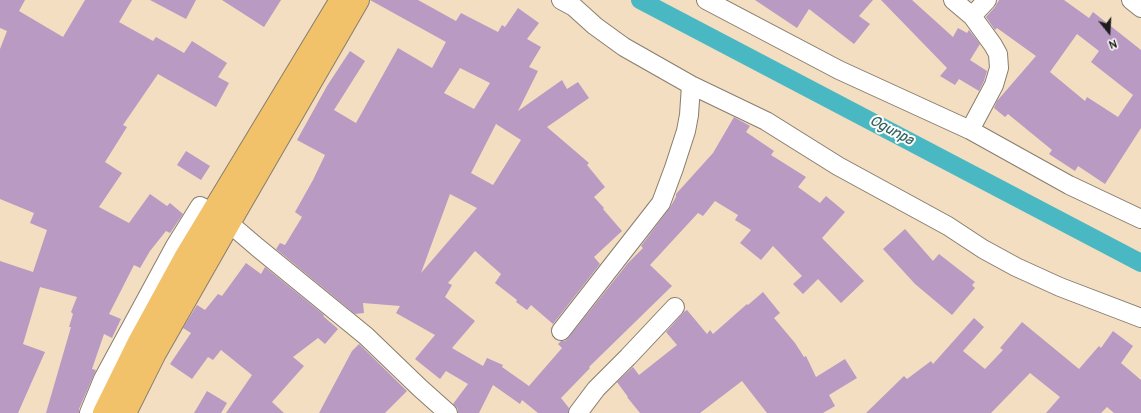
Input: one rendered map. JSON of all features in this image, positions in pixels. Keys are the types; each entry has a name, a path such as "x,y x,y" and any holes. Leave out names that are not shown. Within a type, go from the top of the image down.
{"highway":[{"path":"125,413 221,217 341,0"},
{"path":"104,413 138,344 185,258 221,217 358,0"}],"street":[{"path":"561,0 574,7 595,26 624,47 691,85 766,121 838,166 948,226 983,249 1060,287 1141,318"},
{"path":"706,0 838,70 970,130 1069,185 1141,218"},
{"path":"953,0 972,16 993,44 998,54 999,68 994,85 970,130"},
{"path":"972,16 987,0"},
{"path":"1131,0 1141,8"},
{"path":"561,330 661,203 686,131 689,115 691,85"},
{"path":"89,413 103,379 175,246 200,206 221,217 366,336 448,413"},
{"path":"578,413 596,389 674,307"}],"building":[{"path":"0,0 25,0 19,11 63,37 85,0 132,0 119,22 153,41 156,37 184,53 192,41 227,63 218,77 229,83 216,107 158,74 123,125 127,127 105,162 122,173 99,207 129,223 150,194 167,206 170,203 183,214 170,233 166,231 150,251 140,268 134,265 109,314 121,319 112,338 104,334 92,369 96,370 79,409 79,413 46,413 71,327 69,327 73,314 71,312 77,297 40,287 23,344 45,352 18,413 0,413 0,261 33,272 47,230 30,223 34,213 0,199 0,49 7,31 0,28"},
{"path":"150,0 196,0 186,19"},
{"path":"222,0 281,0 264,27"},
{"path":"370,0 418,0 456,21 461,13 498,32 502,25 505,27 518,8 539,23 527,39 541,47 529,67 538,71 518,111 562,80 567,89 578,82 589,98 547,127 589,163 587,165 605,187 594,197 622,231 594,257 600,264 553,324 531,305 527,310 495,283 501,274 475,251 448,283 452,285 445,297 475,321 452,348 483,366 487,358 503,365 502,367 529,386 562,348 558,344 561,341 565,341 569,337 628,263 643,248 641,246 669,209 676,197 676,194 713,153 734,117 750,126 746,132 774,151 771,155 806,177 798,187 820,203 826,196 845,212 822,238 864,281 841,303 818,279 803,294 793,284 802,276 773,246 761,260 740,243 751,230 735,220 738,215 715,201 703,216 698,213 650,265 672,286 589,367 590,368 561,398 569,408 568,413 538,413 522,400 520,404 493,385 479,413 458,413 458,409 453,404 468,384 446,371 440,379 415,359 435,335 396,313 400,306 363,303 364,313 355,314 276,249 280,243 285,245 302,217 295,212 325,155 297,140 327,86 350,51 365,61 334,110 356,123 398,48 432,68 446,42","holes":["460,68 490,83 474,109 444,93","496,124 521,140 493,185 471,173","450,194 477,208 421,273"]},
{"path":"755,0 873,0 859,16 870,24 854,44 809,9 797,28"},
{"path":"881,0 912,0 953,37 958,28 967,33 969,30 980,44 970,60 987,71 979,91 959,79 955,85 940,76 947,68"},
{"path":"999,0 1064,0 1089,18 1093,12 1141,50 1141,128 1105,184 1078,166 1075,171 1049,154 1052,150 1008,114 1005,117 994,108 997,101 1036,56 997,28 995,30 986,17","holes":["1077,34 1099,51 1091,62 1133,95 1118,117 1087,97 1085,101 1050,72"]},
{"path":"186,151 210,166 201,180 177,165"},
{"path":"905,229 933,261 939,254 975,282 972,285 975,288 952,315 915,284 883,249"},
{"path":"246,263 261,274 265,267 324,315 323,316 338,329 325,344 318,338 293,357 304,366 272,402 284,413 226,413 252,375 221,350 213,360 208,357 192,379 170,364 191,333 183,328 197,305 205,310 218,294 222,296"},
{"path":"763,292 780,313 774,318 795,343 804,357 806,356 816,377 845,359 857,378 829,395 835,406 823,413 767,413 742,381 700,413 640,413 617,382 633,367 639,375 677,345 666,332 684,312 687,310 707,334 710,330 713,334"},
{"path":"974,318 984,327 963,351 985,369 1003,350 1000,348 1022,322 1079,369 1099,346 1101,348 1113,331 1133,346 1121,363 1141,380 1141,413 1114,413 1107,407 1101,413 1046,413 1060,397 1030,373 991,413 866,413 904,376 907,379 931,361 933,364"},
{"path":"359,344 407,391 385,413 319,413 352,351"},
{"path":"207,391 227,403 221,413 194,413"}],"waterway":[{"name":"Ogunpa","path":"640,0 1141,263"}]}
